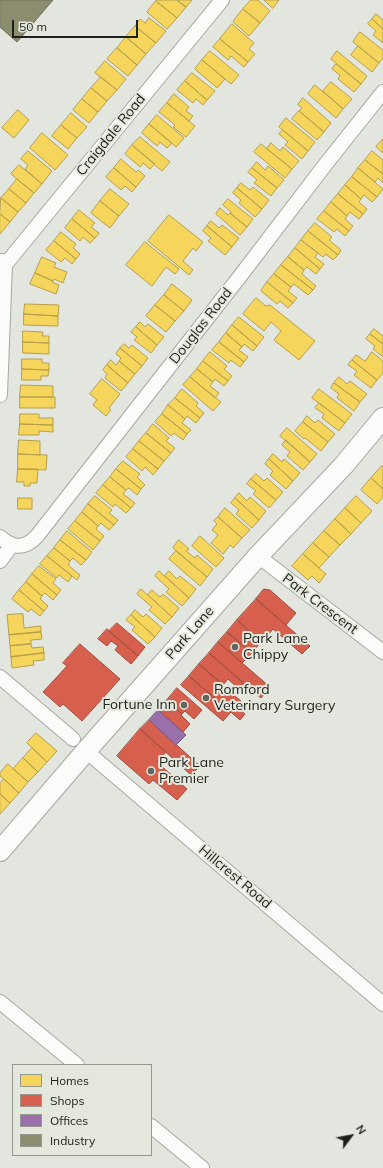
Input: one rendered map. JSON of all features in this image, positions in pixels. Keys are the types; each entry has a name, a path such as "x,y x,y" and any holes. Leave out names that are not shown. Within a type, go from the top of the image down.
{"street":[{"name":"Craigdale Road","path":"2,265 222,0"},
{"name":"Douglas Road","path":"12,545 24,545 31,542 37,536 383,92"},
{"path":"0,395 2,265"},
{"name":"Park Lane","path":"0,851 80,745 344,466 383,418"},
{"path":"0,537 12,545 0,561"},
{"name":"Park Crescent","path":"258,556 383,652"},
{"name":"Hillcrest Road","path":"0,677 383,1004"},
{"path":"0,1002 76,1064"},
{"path":"152,1127 202,1168"}],"building: Homes":[{"path":"177,0 186,7 177,18 156,1"},
{"path":"177,0 192,0 186,7"},
{"path":"251,0 258,0 270,11 260,23 243,9"},
{"path":"264,0 279,0 273,8"},
{"path":"156,1 177,18 167,29 147,12"},
{"path":"243,9 260,23 249,36 233,22"},
{"path":"376,14 383,20 383,29 372,19"},
{"path":"149,18 166,31 156,43 135,26 140,19 145,23"},
{"path":"372,19 383,29 383,43 373,35 376,31 368,24"},
{"path":"232,24 254,43 249,49 255,54 248,62 220,39"},
{"path":"135,26 156,43 146,54 126,37"},
{"path":"360,32 383,50 383,58 379,63 353,42"},
{"path":"126,37 146,54 137,65 117,48"},
{"path":"220,39 248,62 244,67 231,56 228,60 213,47"},
{"path":"358,46 379,63 372,72 351,55"},
{"path":"117,48 137,65 128,76 107,59"},
{"path":"210,51 239,75 231,84 202,60"},
{"path":"337,51 367,76 361,84 331,59"},
{"path":"202,60 225,79 217,88 195,69"},
{"path":"105,61 126,79 117,90 95,73"},
{"path":"336,64 361,84 354,92 338,79 340,75 332,69"},
{"path":"192,73 215,91 207,100 185,81"},
{"path":"101,77 117,90 107,101 91,88"},
{"path":"185,81 207,100 203,105 196,99 193,103 177,90"},
{"path":"331,82 352,99 343,109 323,91"},
{"path":"315,85 343,109 336,118 308,94"},
{"path":"91,88 107,101 98,112 82,99"},
{"path":"174,94 189,107 186,111 193,116 189,121 167,103"},
{"path":"303,98 331,123 324,132 299,111 302,108 298,105"},
{"path":"82,99 98,112 89,123 73,110"},
{"path":"167,103 195,126 186,137 173,127 175,125 159,112"},
{"path":"18,110 29,120 14,138 2,128"},
{"path":"299,111 324,132 317,140 292,119"},
{"path":"71,113 87,127 77,138 61,125"},
{"path":"157,115 184,138 176,147 149,124"},
{"path":"286,118 315,142 308,151 279,127"},
{"path":"149,124 172,143 167,148 160,142 157,146 142,133"},
{"path":"61,125 77,138 68,149 52,136"},
{"path":"283,130 308,151 302,159 285,145 288,142 279,134"},
{"path":"42,133 68,155 55,170 30,148"},
{"path":"140,137 170,162 162,171 132,145"},
{"path":"383,139 383,153 376,147"},
{"path":"271,143 280,151 283,147 299,161 292,169 267,149"},
{"path":"261,144 292,169 285,178 254,152"},
{"path":"132,145 155,164 150,169 143,163 140,167 125,154"},
{"path":"28,151 52,171 42,184 25,169 28,165 21,159"},
{"path":"372,151 383,160 383,174 365,160"},
{"path":"121,159 136,172 138,170 145,176 136,187 114,168"},
{"path":"365,160 383,174 383,183 378,178 375,182 358,168"},
{"path":"257,162 265,170 268,166 284,180 277,188 252,168"},
{"path":"19,165 42,184 34,193 11,174"},
{"path":"114,168 136,187 132,192 125,186 121,190 106,177"},
{"path":"252,168 277,188 271,196 254,183 257,180 248,172"},
{"path":"358,168 383,189 377,197 352,177"},
{"path":"352,177 377,197 372,202 364,195 361,199 345,185"},
{"path":"17,179 34,193 26,203 9,189"},
{"path":"241,183 250,190 253,187 269,200 262,209 237,188"},
{"path":"345,185 361,199 359,202 367,209 363,214 338,194"},
{"path":"237,188 262,209 255,217 239,203 241,200 233,193"},
{"path":"9,189 26,203 18,212 1,198"},
{"path":"110,189 129,204 119,216 100,201"},
{"path":"338,194 363,214 359,219 350,212 347,216 331,202"},
{"path":"1,198 18,212 10,222 0,214"},
{"path":"228,199 253,219 247,227 223,205"},
{"path":"100,201 119,216 110,228 91,213"},
{"path":"331,202 347,216 345,219 353,226 349,231 324,211"},
{"path":"220,208 228,215 230,213 247,227 240,235 216,214"},
{"path":"79,210 95,223 91,227 99,233 95,238 72,219"},
{"path":"324,211 349,231 345,236 337,229 334,232 317,219"},
{"path":"0,214 10,222 0,234"},
{"path":"169,215 203,242 196,251 193,248 183,261 193,270 189,275 148,241"},
{"path":"72,219 95,238 90,243 83,237 80,241 65,228"},
{"path":"211,221 219,228 222,225 239,238 232,247 207,226"},
{"path":"315,223 332,237 329,240 341,250 338,255 308,231"},
{"path":"207,226 232,247 225,255 208,241 211,238 203,231"},
{"path":"308,231 338,255 333,260 326,254 323,257 301,240"},
{"path":"61,232 76,244 73,248 80,254 76,259 54,241"},
{"path":"301,240 318,253 315,257 324,264 320,269 295,248"},
{"path":"54,241 76,259 72,264 65,258 61,262 46,250"},
{"path":"145,242 179,269 175,274 166,267 152,286 126,265"},
{"path":"295,248 320,269 316,274 307,267 304,270 288,257"},
{"path":"42,257 56,263 54,267 67,272 63,283 54,279 53,281 35,273"},
{"path":"288,257 304,270 302,274 316,286 313,290 281,265"},
{"path":"281,265 313,290 308,295 294,284 291,287 274,274"},
{"path":"35,273 59,285 56,294 30,284"},
{"path":"274,274 291,287 288,291 297,298 293,303 267,282"},
{"path":"267,282 293,303 288,308 280,301 277,304 261,291"},
{"path":"172,284 192,300 184,311 164,295"},
{"path":"164,295 184,311 175,321 155,305"},
{"path":"256,298 266,306 270,305 315,341 299,360 274,340 281,331 271,322 264,331 243,314"},
{"path":"25,304 59,305 58,316 24,314"},
{"path":"155,305 175,321 166,332 146,316"},
{"path":"24,314 58,316 58,326 24,325"},
{"path":"239,317 264,337 257,346 232,325"},
{"path":"140,322 145,327 148,324 164,337 157,345 136,327"},
{"path":"232,325 257,346 253,351 244,344 242,347 226,333"},
{"path":"136,327 157,345 151,353 134,340 137,337 131,332"},
{"path":"374,329 383,336 383,344 370,334"},
{"path":"23,331 43,332 42,336 49,336 49,343 23,342"},
{"path":"226,333 242,347 239,350 248,357 244,362 219,342"},
{"path":"370,334 383,344 383,357 373,349 375,346 366,339"},
{"path":"23,342 49,343 49,354 23,353"},
{"path":"219,342 244,362 240,367 231,360 229,363 212,350"},
{"path":"124,344 129,348 132,345 148,358 142,366 120,348"},
{"path":"120,348 142,366 135,374 119,361 121,358 116,354"},
{"path":"210,352 227,366 224,369 232,376 228,381 203,361"},
{"path":"372,352 383,361 383,373 377,380 352,360 356,355 365,361"},
{"path":"22,359 42,359 42,363 49,363 49,370 22,369"},
{"path":"111,360 116,365 119,361 135,374 128,383 107,365"},
{"path":"352,360 377,380 371,388 354,375 357,371 348,365"},
{"path":"203,361 228,381 224,386 215,379 213,382 197,369"},
{"path":"107,365 128,383 121,391 105,378 107,374 103,370"},
{"path":"22,369 49,370 48,376 41,376 41,380 22,380"},
{"path":"197,369 213,382 210,386 219,393 215,398 190,377"},
{"path":"190,377 221,402 213,411 183,385"},
{"path":"339,377 347,384 350,381 367,394 360,402 334,383"},
{"path":"102,379 120,394 109,408 111,410 106,416 93,405 97,400 90,394"},
{"path":"334,383 360,402 354,411 337,398 339,394 331,388"},
{"path":"21,385 53,386 53,397 20,397"},
{"path":"182,389 198,403 196,406 204,413 200,418 175,398"},
{"path":"319,389 352,414 345,423 312,398"},
{"path":"20,397 55,397 55,408 20,408"},
{"path":"175,398 200,418 196,423 187,416 185,419 168,405"},
{"path":"319,403 345,423 339,431 322,418 324,414 315,408"},
{"path":"168,405 185,419 182,423 191,430 187,434 162,414"},
{"path":"20,414 39,414 39,418 53,418 53,425 20,424"},
{"path":"162,414 187,434 183,440 174,433 171,436 155,422"},
{"path":"307,416 315,423 318,420 335,434 328,442 303,422"},
{"path":"303,422 328,442 321,451 295,431"},
{"path":"20,424 53,425 53,432 39,431 39,435 19,435"},
{"path":"153,424 169,438 166,441 175,448 171,453 146,433"},
{"path":"287,428 317,454 310,462 280,436"},
{"path":"146,433 171,453 164,461 139,441"},
{"path":"19,440 40,441 40,455 18,454"},
{"path":"286,440 310,462 303,470 287,456 290,452 282,445"},
{"path":"139,441 164,461 158,469 133,449"},
{"path":"133,449 158,469 153,475 145,467 142,471 126,457"},
{"path":"18,454 47,455 46,470 18,469"},
{"path":"273,454 282,462 284,459 300,473 293,481 269,459"},
{"path":"269,459 293,481 286,489 270,475 273,471 265,464"},
{"path":"123,461 140,474 137,477 145,485 141,489 116,469"},
{"path":"382,466 383,467 383,489 371,478"},
{"path":"18,469 38,469 37,483 30,483 30,486 24,486 24,482 17,482"},
{"path":"116,469 141,489 137,495 129,488 126,490 110,477"},
{"path":"256,474 264,481 267,478 283,492 276,500 251,479"},
{"path":"110,477 126,490 123,494 135,503 131,508 103,485"},
{"path":"371,478 383,489 383,497 377,504 361,490"},
{"path":"251,479 276,500 269,508 253,494 256,491 247,484"},
{"path":"103,485 131,508 126,513 115,504 113,507 96,493"},
{"path":"239,493 247,501 250,497 266,511 259,520 235,498"},
{"path":"95,496 112,510 109,513 118,520 114,525 88,504"},
{"path":"356,496 372,511 361,523 345,508"},
{"path":"18,498 32,498 32,509 18,509"},
{"path":"235,498 259,520 252,528 236,514 239,510 231,503"},
{"path":"88,504 114,525 109,530 101,523 98,526 82,512"},
{"path":"225,508 250,530 242,538 218,517"},
{"path":"345,508 361,523 351,534 335,519"},
{"path":"82,512 98,526 96,529 104,536 100,541 75,521"},
{"path":"218,517 242,538 233,548 230,545 223,554 211,543 218,535 212,530 217,524 214,521"},
{"path":"335,519 351,534 340,545 324,531"},
{"path":"75,521 100,541 93,550 68,529"},
{"path":"67,531 92,552 86,560 60,540"},
{"path":"324,531 340,545 329,557 313,543"},
{"path":"200,536 224,558 216,567 192,546"},
{"path":"60,540 86,560 81,565 73,558 70,561 54,548"},
{"path":"179,540 189,549 186,551 195,558 197,555 213,569 207,577 173,548"},
{"path":"313,543 329,557 319,568 303,554"},
{"path":"54,548 70,561 68,565 80,575 77,580 47,556"},
{"path":"176,551 207,577 200,586 169,559"},
{"path":"303,554 326,574 319,583 312,576 308,580 292,566"},
{"path":"47,556 72,576 68,582 59,575 57,578 40,564"},
{"path":"39,566 56,579 53,583 61,590 57,595 32,574"},
{"path":"159,571 189,598 182,606 166,592 169,589 155,576"},
{"path":"169,571 177,579 180,576 196,589 189,598 165,576"},
{"path":"32,574 57,595 53,600 45,593 42,596 26,582"},
{"path":"26,582 42,596 40,599 48,606 44,611 19,590"},
{"path":"141,589 172,617 165,624 149,610 152,607 137,594"},
{"path":"19,590 44,611 40,616 31,609 28,612 12,599"},
{"path":"152,590 160,597 163,594 179,608 172,617 148,595"},
{"path":"135,610 143,617 146,614 162,628 155,637 131,615"},
{"path":"23,614 24,628 41,626 41,632 9,635 7,615"},
{"path":"131,615 155,637 148,644 132,630 135,627 126,620"},
{"path":"41,632 42,639 31,640 31,644 10,646 9,635"},
{"path":"31,644 32,648 43,647 44,653 11,657 10,646"},
{"path":"44,653 44,660 33,661 34,665 12,668 11,657"},
{"path":"36,733 57,751 47,762 27,743"},
{"path":"32,748 47,762 38,772 23,758"},
{"path":"23,758 38,772 28,782 13,769"},
{"path":"8,764 28,782 19,793 0,776 0,773"},
{"path":"4,779 19,793 10,803 0,794 0,783"},
{"path":"0,794 10,803 0,814"}],"building: Shops":[{"path":"264,589 270,590 296,613 286,625 256,599"},
{"path":"256,599 310,646 302,654 273,629 262,642 237,620"},
{"path":"237,620 251,633 249,635 259,644 252,653 227,632"},
{"path":"117,623 145,647 138,656 109,631"},
{"path":"107,629 138,656 131,664 115,650 118,646 111,641 107,646 98,639"},
{"name":"Park Lane Chippy","path":"227,632 252,653 242,663 218,642"},
{"path":"218,642 270,687 261,698 209,653"},
{"path":"80,644 120,679 82,721 63,704 60,707 43,692 67,666 63,663"},
{"path":"209,653 249,688 244,694 228,679 223,685 199,664"},
{"path":"199,664 223,685 221,687 241,701 236,707 245,714 240,720 189,676"},
{"name":"Romford Veterinary Surgery","path":"189,676 231,712 223,721 181,685"},
{"name":"Fortune Inn","path":"177,688 202,710 194,719 185,711 182,714 167,700"},
{"path":"167,700 190,724 183,732 158,710"},
{"path":"149,720 200,766 191,775 140,729"},
{"name":"Park Lane Premier","path":"140,729 166,752 157,762 187,789 177,800 153,780 149,784 117,756"}],"building: Offices":[{"path":"158,710 186,735 176,745 149,720"}],"building: Industry":[{"path":"0,0 53,0 17,42 0,27"}],"place":[{"name":"Park Lane Chippy","path":"235,647"},
{"name":"Romford Veterinary Surgery","path":"206,698"},
{"name":"Fortune Inn","path":"184,705"},
{"name":"Park Lane Premier","path":"151,771"}]}
